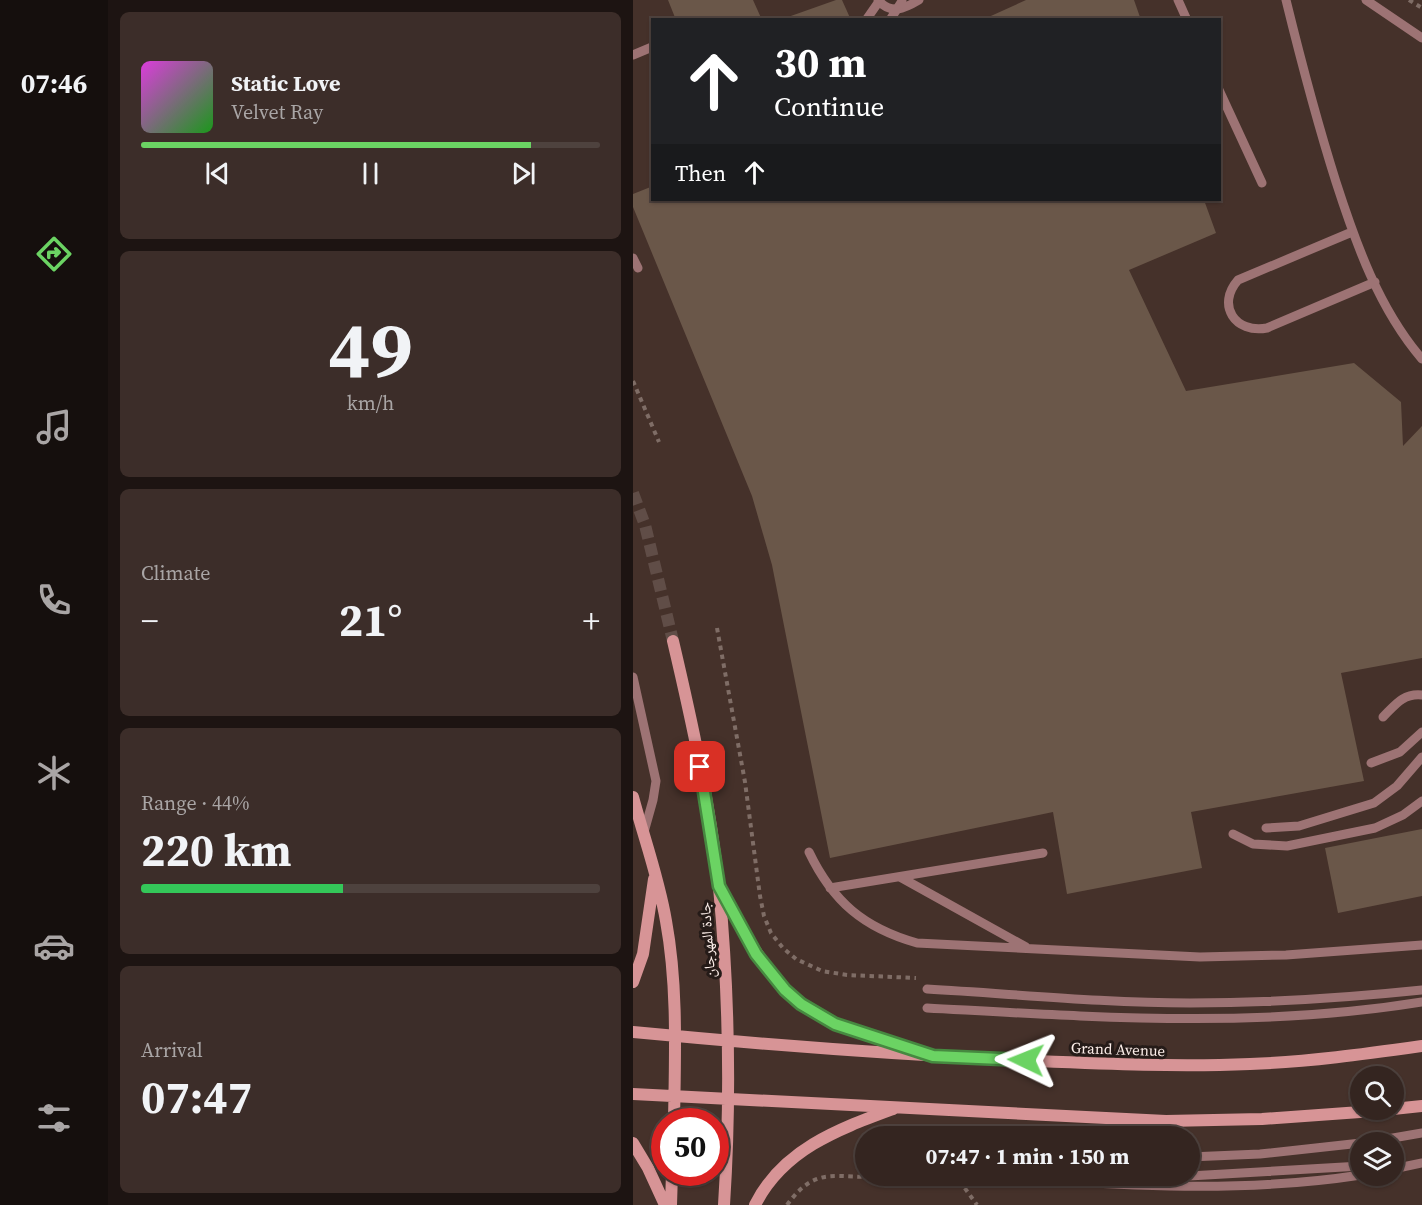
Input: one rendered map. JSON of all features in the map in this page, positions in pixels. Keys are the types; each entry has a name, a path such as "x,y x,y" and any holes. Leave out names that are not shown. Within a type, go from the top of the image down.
{"main road":[{"name":"جادة المهرجان","path":"673,641 694,729 719,886 729,1098 724,1205"},
{"path":"633,797 663,903 669,940 674,1036 675,1108"},
{"path":"633,982 643,954 654,874"},
{"path":"719,886 765,967 801,1004 835,1024 933,1056"},
{"name":"Grand Avenue","path":"633,1032 933,1056 1165,1066 1333,1058 1422,1046"},
{"path":"633,1094 1166,1121 1262,1119 1350,1113"},
{"path":"1404,1108 1422,1106"},
{"path":"755,1205 779,1172 806,1147 840,1128 898,1107"},
{"path":"633,1143 648,1168 665,1205"},
{"path":"671,1205 672,1186"}],"lane":[{"path":"867,18 879,0 885,7 900,10 919,0"},
{"path":"891,18 902,0"},
{"path":"1178,0 1186,18"},
{"path":"1286,0 1305,78 1352,232 1389,312 1422,359"},
{"path":"1366,0 1422,38"},
{"path":"633,55 651,47"},
{"path":"1221,94 1262,183"},
{"path":"1352,232 1238,280 1229,295 1230,312 1241,325 1258,330 1375,282"},
{"path":"633,258 638,268"},
{"path":"633,677 656,781 643,835"},
{"path":"1383,717 1401,698 1422,695"},
{"path":"1371,763 1400,752 1422,732"},
{"path":"1266,828 1299,826 1374,803 1397,786 1422,757"},
{"path":"1233,834 1253,844 1287,846 1375,828 1403,815 1422,801"},
{"path":"809,852 830,888 860,918 897,937 917,943 1200,957 1286,955 1422,945"},
{"path":"830,888 1043,853"},
{"path":"900,877 1028,948"},
{"path":"927,989 1127,1002 1190,1003 1274,1002 1422,990"},
{"path":"927,1008 1150,1020 1230,1020 1309,1016 1422,1002"},
{"path":"1404,1136 1422,1133"},
{"path":"1200,1157 1260,1154 1350,1144"},
{"path":"1404,1163 1422,1162"},
{"path":"1404,1166 1422,1162"},
{"path":"1200,1175 1350,1167"},
{"path":"1158,1186 1194,1188 1294,1183 1350,1175"}],"path":[{"path":"1409,0 1422,8"},
{"path":"633,381 659,442"},
{"path":"787,1205 802,1185 819,1177 855,1176"},
{"path":"963,1186 977,1205"}],"building":[{"path":"668,0 753,0 761,18 675,18"},
{"path":"836,0 842,0 850,18 788,18"},
{"path":"1026,0 1134,0 1140,18 986,18"},
{"path":"651,187 651,201 1204,201 1216,233 1129,270 1186,391 1354,363 1401,402 1403,446 1422,426 1422,658 1341,673 1364,781 1191,812 1202,868 1067,894 1053,812 830,858 772,565 752,496 633,207 633,194"},
{"path":"1422,829 1422,896 1338,913 1325,848"}],"tunnel":[{"path":"633,493 645,525 673,641"}],"route":[{"path":"700,767 719,886 756,954 785,990 801,1004 835,1024 933,1056 1026,1060"}]}
